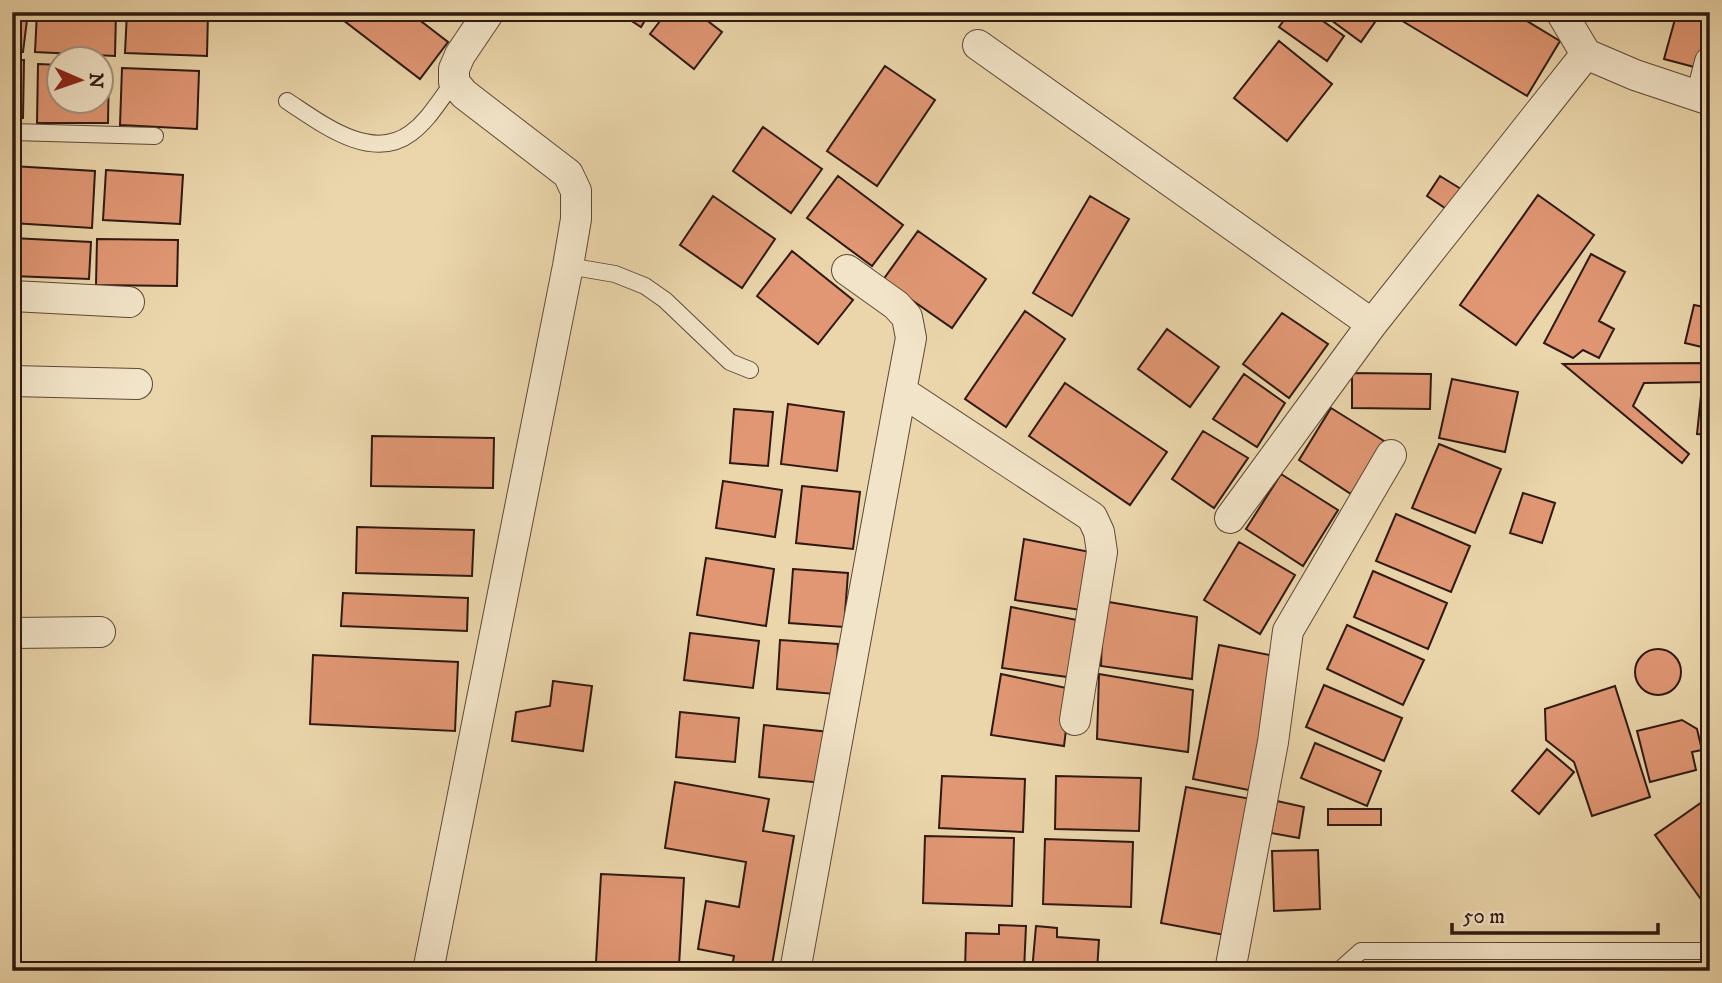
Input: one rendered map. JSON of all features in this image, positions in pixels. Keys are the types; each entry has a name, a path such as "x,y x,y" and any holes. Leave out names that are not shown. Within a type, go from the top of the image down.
{"street":[{"path":"428,971 576,219 576,191 568,174 464,94 454,82 454,69 460,55 489,12"},
{"path":"1561,12 1586,54 1635,75 1705,98 1710,62"},
{"path":"978,45 1372,324"},
{"path":"1230,517 1372,324 1586,54"},
{"path":"795,971 911,338 908,317 896,305 847,270"},
{"path":"12,296 129,302"},
{"path":"12,381 137,384"},
{"path":"901,391 1092,517 1099,532 1102,552 1074,720"},
{"path":"1230,971 1273,742 1288,631 1391,455"},
{"path":"12,633 100,632"}],"lane":[{"path":"287,101 338,133 366,143 390,144 410,134 427,118 454,82"},
{"path":"12,132 155,136"},
{"path":"568,266 615,274 645,286 666,300 730,362 750,370"},
{"path":"1342,971 1361,951 1710,951"}],"building":[{"path":"12,12 28,12 23,52 12,51"},
{"path":"37,12 116,12 115,46 46,46 46,53 35,52"},
{"path":"127,12 208,12 207,56 125,53"},
{"path":"349,12 409,12 448,42 420,79 343,20"},
{"path":"618,12 650,12 641,27"},
{"path":"667,12 696,12 722,32 694,69 650,34"},
{"path":"1255,12 1270,12 1265,19"},
{"path":"1290,12 1310,12 1344,36 1327,61 1279,27"},
{"path":"1320,12 1382,12 1361,42"},
{"path":"1403,12 1512,12 1560,41 1527,96 1399,19"},
{"path":"1677,12 1710,12 1710,25 1698,68 1664,59"},
{"path":"1279,41 1332,84 1287,141 1234,98"},
{"path":"12,60 24,60 23,118 12,118"},
{"path":"38,64 46,64 46,116 108,116 108,123 37,123"},
{"path":"885,66 935,100 877,186 827,151"},
{"path":"122,68 199,71 197,129 120,125"},
{"path":"763,127 822,169 791,213 733,171"},
{"path":"12,166 95,171 92,228 12,223"},
{"path":"106,170 183,175 180,224 103,220"},
{"path":"838,176 903,225 872,266 807,218"},
{"path":"1440,176 1461,189 1448,210 1427,196"},
{"path":"1538,195 1594,235 1516,345 1460,305"},
{"path":"713,196 775,239 742,288 680,245"},
{"path":"1090,196 1129,219 1072,316 1033,293"},
{"path":"918,231 986,279 952,328 883,280"},
{"path":"12,238 91,242 89,279 12,276"},
{"path":"97,239 178,240 177,286 96,285"},
{"path":"792,251 853,300 818,344 757,296"},
{"path":"1591,254 1625,272 1599,321 1614,329 1599,358 1583,350 1573,358 1544,343"},
{"path":"1694,305 1710,308 1710,349 1685,343"},
{"path":"1025,311 1065,339 1006,427 965,399"},
{"path":"1282,313 1328,344 1289,398 1243,364"},
{"path":"1167,329 1219,367 1190,407 1138,369"},
{"path":"1710,363 1710,382 1644,383 1633,406 1689,454 1682,463 1563,364"},
{"path":"1352,373 1431,374 1430,409 1352,408"},
{"path":"1244,374 1285,403 1257,447 1213,419"},
{"path":"1452,379 1518,392 1505,452 1439,438"},
{"path":"1065,383 1167,452 1130,505 1029,436"},
{"path":"1702,386 1710,387 1710,435 1697,434"},
{"path":"788,404 844,412 837,471 781,464"},
{"path":"1331,408 1384,441 1351,494 1299,460"},
{"path":"734,409 773,412 768,466 730,463"},
{"path":"1203,431 1248,458 1214,508 1172,479"},
{"path":"372,436 494,438 493,488 371,486"},
{"path":"1439,444 1501,469 1475,533 1412,508"},
{"path":"1281,474 1338,510 1303,566 1246,529"},
{"path":"723,481 782,490 775,537 716,528"},
{"path":"802,486 860,492 853,549 796,543"},
{"path":"1523,493 1555,503 1542,543 1510,533"},
{"path":"1396,514 1470,546 1451,592 1376,561"},
{"path":"357,527 474,530 472,576 356,573"},
{"path":"1024,539 1095,553 1088,611 1015,600"},
{"path":"1239,542 1295,575 1260,634 1204,600"},
{"path":"706,558 774,569 766,626 697,615"},
{"path":"793,569 848,573 844,627 789,623"},
{"path":"1373,571 1447,603 1428,649 1354,617"},
{"path":"343,593 468,598 467,631 341,626"},
{"path":"1103,601 1197,617 1192,679 1101,666"},
{"path":"1011,607 1082,621 1075,678 1002,668"},
{"path":"1347,625 1424,660 1403,705 1327,669"},
{"path":"690,633 759,641 753,688 684,680"},
{"path":"780,640 838,644 835,694 777,689"},
{"path":"1219,645 1275,656 1249,790 1193,779"},
{"path":"1658,649 1675,655 1681,672 1675,689 1658,695 1641,689 1635,672 1641,655"},
{"path":"313,655 458,662 455,731 310,724"},
{"path":"1001,674 1071,689 1064,746 991,735"},
{"path":"1099,674 1193,690 1188,752 1097,739"},
{"path":"553,681 592,686 583,751 512,741 516,712 550,706"},
{"path":"1324,685 1402,718 1384,761 1306,727"},
{"path":"1615,686 1650,797 1592,816 1574,762 1546,740 1545,709"},
{"path":"680,712 739,718 735,762 676,757"},
{"path":"1682,720 1697,729 1702,750 1692,752 1696,770 1650,782 1637,731"},
{"path":"764,725 829,732 824,783 759,777"},
{"path":"1315,743 1381,771 1367,806 1301,778"},
{"path":"1547,749 1574,772 1539,814 1512,791"},
{"path":"942,776 1025,779 1023,832 939,828"},
{"path":"1056,776 1141,778 1139,831 1055,829"},
{"path":"675,782 769,799 763,831 794,836 771,971 731,971 734,956 698,949 706,901 739,907 746,862 665,848"},
{"path":"1186,787 1251,799 1225,935 1161,923"},
{"path":"1705,800 1710,807 1710,912 1655,835"},
{"path":"1277,801 1304,807 1299,838 1271,833"},
{"path":"1328,809 1381,809 1381,825 1328,825"},
{"path":"925,836 1014,838 1012,906 923,903"},
{"path":"1045,839 1133,842 1131,907 1043,904"},
{"path":"1318,850 1320,909 1274,911 1272,851"},
{"path":"601,874 684,878 679,966 596,962"},
{"path":"999,925 1026,926 1024,971 965,971 966,933 999,934"},
{"path":"1036,926 1057,928 1057,937 1099,940 1097,971 1032,971"}]}
